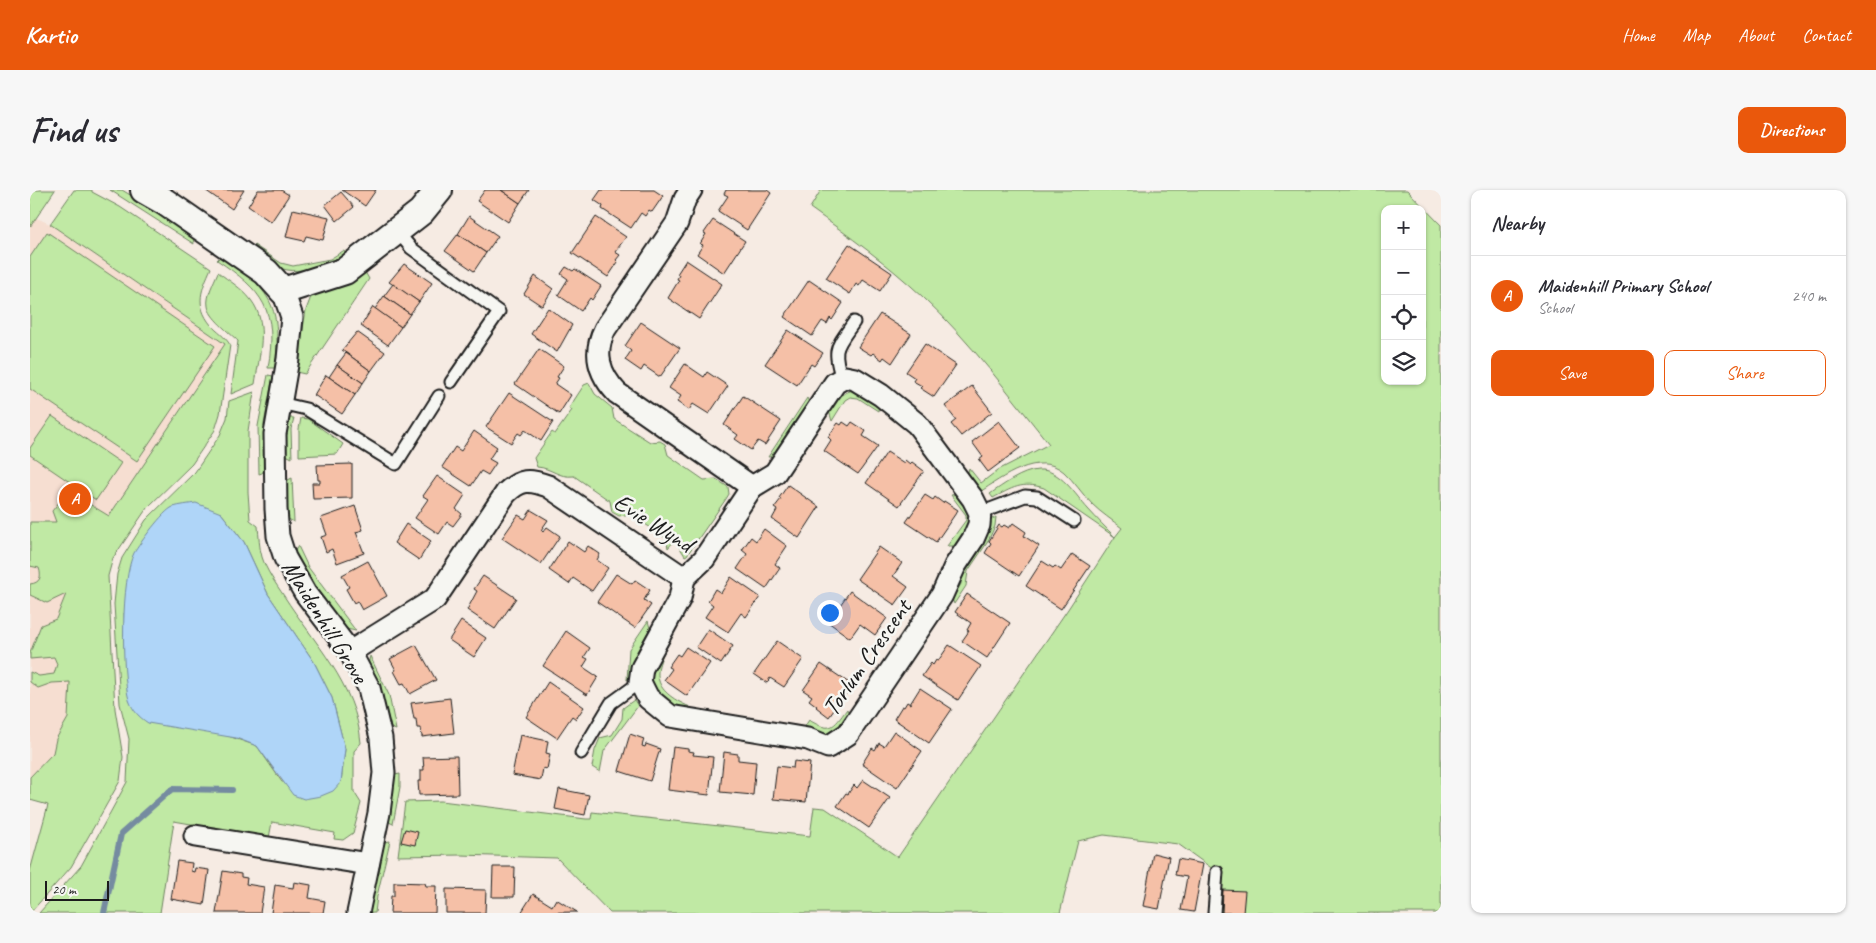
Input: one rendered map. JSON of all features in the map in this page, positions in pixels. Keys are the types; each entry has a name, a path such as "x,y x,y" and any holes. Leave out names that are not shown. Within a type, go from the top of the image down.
{"street":[{"path":"284,291 345,271 421,212 438,190"},
{"path":"691,190 685,199 677,223 605,329 599,341 600,365 608,383 617,393 752,487 775,473 835,383 845,377 855,379 881,395 917,424 973,499 980,513"},
{"name":"Maidenhill Grove","path":"161,194 266,272 284,291 292,317 288,358 275,434 278,536 285,558 306,593 350,652 369,688 381,738 384,773 380,813 358,913"},
{"name":"Evie Wynd","path":"350,652 435,598 506,493 515,485 525,481 537,482 548,486 684,578 704,559 752,487"},
{"name":"Torlum Crescent","path":"640,682 648,698 670,716 808,739 828,748 848,734 942,595 955,566 973,539 979,525 980,513"},
{"path":"640,682 642,668 680,598 684,578"},
{"path":"196,836 368,864"}],"lane":[{"path":"397,231 411,248 499,312 451,382"},
{"path":"842,379 835,358 838,344 854,322"},
{"path":"280,403 306,409 396,464 439,396"},
{"path":"980,513 1025,496 1037,497 1074,521"},
{"path":"581,753 612,703 640,682"},
{"path":"1214,913 1217,872"}],"shaded area":[{"path":"30,215 50,224 225,344 81,558 75,812 30,800"}],"green space":[{"path":"30,190 55,190 30,227"},
{"path":"74,190 92,190 92,192 120,207 211,268 201,296 201,303 211,325 230,345 220,414 215,430 192,464 147,508 113,558 108,576 115,709 123,757 120,781 71,867 30,913 30,871 48,805 30,800 30,777 53,753 56,739 68,718 70,682 52,683 38,688 30,682 30,672 39,676 54,674 57,664 54,657 30,659 30,653 41,625 56,619 66,594 47,603 30,595 30,584 38,581 40,574 39,568 30,566 30,522 56,522 52,511 68,491 109,516 225,344 50,224"},
{"path":"110,190 122,190 132,196 193,237 194,244"},
{"path":"821,190 1407,190 1422,205 1381,205 1381,385 1426,385 1426,210 1441,225 1441,913 1214,913 1217,872 1178,844 1104,835 1078,841 1060,913 610,913 557,858 461,855 398,856 405,802 441,801 586,819 591,819 592,812 810,836 814,807 825,808 898,857 1122,528 1095,507 1064,472 1054,466 1043,464 1020,468 980,492 967,476 969,468 981,483 998,470 1049,444 989,368 940,314 910,285 810,208"},
{"path":"47,232 215,346 137,461 30,389 30,257"},
{"path":"254,245 281,263 293,266 330,259 343,251 350,254 316,267 288,270 280,268 253,251"},
{"path":"222,255 252,279 263,290 270,302 277,330 275,368 268,368 271,331 264,304 246,282 217,260"},
{"path":"218,272 240,288 251,300 257,309 260,319 261,340 255,384 231,394 238,341 216,320 208,306 209,293"},
{"path":"365,272 369,279 305,374 296,372 306,310 312,294"},
{"path":"268,375 273,376 264,424 264,470 259,474 258,426"},
{"path":"589,383 595,394 612,408 614,419 650,442 660,441 665,444 668,455 704,480 716,479 728,487 729,494 726,499 687,555 685,556 675,540 668,548 666,538 630,514 619,516 612,512 610,501 574,476 564,476 537,467 534,458 552,432 555,434 572,410 569,408 584,385"},
{"path":"855,390 879,404 878,411 858,398 850,397 845,400 832,421 829,411 837,400 843,394"},
{"path":"254,392 248,431 248,492 250,520 258,526 262,557 278,587 332,665 351,702 357,722 361,743 354,751 354,792 361,803 353,833 343,840 334,839 335,833 272,822 269,838 174,821 160,913 39,913 81,866 127,782 129,739 120,704 114,604 117,574 122,558 146,520 195,472 220,435 227,418 229,401","holes":["221,513 244,542 268,594 314,662 332,698 345,749 341,782 282,782 257,746 130,702 127,687 124,613"]},
{"path":"807,398 811,406 777,456 768,457"},
{"path":"52,416 121,463 96,500 30,455 30,448"},
{"path":"288,418 294,418 291,429 292,458 286,455 285,431"},
{"path":"301,418 308,419 343,444 337,454 299,456"},
{"path":"1038,470 1053,473 1067,484 1115,537 1044,488 1023,485 993,498 990,494 1013,479 1032,471"},
{"path":"292,478 294,522 288,519 286,481"},
{"path":"959,494 971,512 969,527 956,546 947,546 966,520 966,515 951,495"},
{"path":"996,517 995,526 987,543 968,571 966,586 954,604 952,599 961,584 960,572 990,520"},
{"path":"298,546 308,567 356,631 346,629 303,571 294,552"},
{"path":"648,621 650,628 636,653 632,672 627,680 629,649"},
{"path":"666,637 672,638 660,661 658,679 668,694 690,707 685,711 664,700 652,681 653,662"},
{"path":"370,656 389,695 396,730 391,728 380,687 368,665"},
{"path":"634,700 638,706 604,751 600,772 592,767 595,750 600,738 612,735 622,719 623,708"},
{"path":"847,709 849,717 839,729 830,734 825,734 805,726 809,720 822,726 831,726 838,721"},
{"path":"400,774 400,787 393,824 389,822 395,775"},
{"path":"390,841 377,896 375,913 368,913 384,842"}],"water":[{"path":"196,503 221,513 244,542 268,594 314,662 332,698 345,749 341,782 333,791 321,796 304,799 293,795 257,746 236,738 148,723 137,713 129,700 126,687 124,625 127,583 134,553 164,514 173,507"}],"building":[{"path":"205,190 244,190 232,209"},
{"path":"258,190 281,190 289,195 271,222 248,206"},
{"path":"342,190 376,190 365,206"},
{"path":"485,190 501,190 520,203 508,222 477,201"},
{"path":"501,190 529,190 520,203"},
{"path":"601,190 654,190 663,196 652,212 649,210 645,216 641,213 631,228 602,209 603,206 594,200"},
{"path":"726,190 767,190 771,193 747,230 718,211 728,196 724,194"},
{"path":"341,192 354,207 337,221 325,205"},
{"path":"293,209 329,217 323,240 306,236 304,241 286,237"},
{"path":"469,216 498,236 486,253 458,234"},
{"path":"596,217 626,237 615,252 620,255 616,260 618,262 608,277 572,253"},
{"path":"713,220 745,241 724,273 697,254 703,245 700,244 706,234 704,233"},
{"path":"458,234 486,253 474,271 445,251"},
{"path":"849,244 892,273 880,291 863,280 859,286 856,284 850,294 826,278"},
{"path":"686,260 722,284 699,319 668,298 679,280 677,279 679,275 677,274"},
{"path":"404,264 432,283 419,302 389,282"},
{"path":"566,267 573,271 575,269 601,286 592,300 590,298 581,311 558,295 568,279 561,274"},
{"path":"535,276 553,289 542,306 524,294"},
{"path":"809,280 843,303 832,320 830,318 827,324 822,321 812,336 784,317"},
{"path":"393,284 419,302 410,314 384,296"},
{"path":"384,296 410,314 401,327 375,309"},
{"path":"373,307 401,327 388,345 361,326"},
{"path":"548,308 572,325 557,352 531,334"},
{"path":"880,314 911,334 892,363 884,357 882,360 873,353 871,355 858,347"},
{"path":"641,322 680,348 660,377 644,366 641,371 625,360 631,351 625,346"},
{"path":"788,330 823,353 814,366 811,364 797,385 765,364"},
{"path":"357,332 385,352 371,371 342,350"},
{"path":"925,344 956,365 934,397 920,388 922,386 913,381 915,378 906,372"},
{"path":"539,349 564,366 555,384 571,395 559,414 515,384"},
{"path":"346,353 371,371 363,383 337,365"},
{"path":"685,364 704,377 707,372 728,386 709,414 693,404 689,410 677,402 681,396 669,388"},
{"path":"337,365 363,383 355,395 329,377"},
{"path":"326,375 355,395 342,414 314,395"},
{"path":"972,386 992,412 961,436 951,424 956,420 945,406"},
{"path":"509,393 553,422 541,441 525,430 521,435 518,433 511,443 486,427"},
{"path":"743,396 781,421 765,445 758,441 751,450 735,439 738,435 724,425"},
{"path":"999,421 1020,448 988,472 979,460 983,457 972,442"},
{"path":"843,422 849,426 852,422 866,431 863,436 878,446 858,474 824,451 831,440 828,437 838,423 841,425"},
{"path":"474,431 497,447 489,459 496,463 488,475 481,471 471,486 442,467 455,447 461,451"},
{"path":"887,452 904,463 905,460 910,464 912,462 924,471 899,506 866,483"},
{"path":"352,464 352,498 313,499 312,483 320,483 317,465"},
{"path":"437,476 465,495 456,509 462,514 453,526 447,522 439,534 415,518 428,499 423,496"},
{"path":"788,485 819,507 799,538 772,519 777,510 774,508"},
{"path":"925,495 933,500 935,497 943,503 944,501 958,510 936,542 906,522"},
{"path":"355,506 363,530 356,532 364,553 337,563 332,549 326,552 321,537 327,535 321,518"},
{"path":"531,510 548,520 541,530 543,532 547,527 560,536 541,564 502,538 518,515 525,519"},
{"path":"1013,523 1026,532 1024,536 1039,546 1019,576 985,553 991,543 989,541 999,525 1009,528"},
{"path":"406,524 431,541 419,560 394,543"},
{"path":"764,529 787,546 775,564 780,568 766,589 737,569 747,554 742,550 751,537 756,541"},
{"path":"568,541 584,552 588,546 600,554 597,560 608,568 592,591 573,578 569,584 549,570"},
{"path":"879,547 902,563 893,576 908,587 895,605 857,579"},
{"path":"1072,554 1090,566 1061,609 1026,586 1042,561 1053,568 1055,566 1061,570"},
{"path":"368,561 387,596 362,610 357,601 354,603 346,589 349,587 342,575"},
{"path":"616,574 632,584 635,580 650,590 644,600 651,605 635,628 597,602"},
{"path":"483,576 516,598 495,629 467,610 477,591 474,589"},
{"path":"731,577 760,597 746,617 741,613 728,632 705,617 713,605 708,601 715,589 721,593"},
{"path":"850,591 887,618 875,635 860,624 850,638 828,622"},
{"path":"967,594 1010,623 987,658 962,641 969,631 967,630 971,623 955,612"},
{"path":"461,621 486,638 474,657 449,640"},
{"path":"708,629 733,646 721,664 696,647"},
{"path":"566,631 590,648 584,657 588,659 583,667 598,677 587,695 543,666"},
{"path":"777,641 803,659 784,687 770,678 767,683 754,674"},
{"path":"416,645 436,680 410,694 404,683 401,684 390,659"},
{"path":"949,645 981,666 958,700 922,676 931,663 933,665 936,660 938,661"},
{"path":"686,647 710,663 687,696 664,680 672,669 668,667 677,654 680,656"},
{"path":"821,664 852,685 829,717 809,700 812,696 803,690"},
{"path":"548,682 584,707 576,719 572,716 557,738 526,717"},
{"path":"920,688 952,709 929,743 894,719 902,706 904,707 907,702 910,704"},
{"path":"450,698 454,733 422,737 421,728 417,728 416,719 414,719 411,703"},
{"path":"894,731 922,751 897,788 862,764 872,748 875,750 879,743 884,746"},
{"path":"630,734 644,739 642,746 645,747 646,744 660,749 650,781 619,771"},
{"path":"520,735 548,741 546,753 550,754 547,769 543,768 541,780 512,775"},
{"path":"673,747 688,749 688,751 694,752 693,755 713,757 709,795 668,790"},
{"path":"724,752 738,754 738,760 756,762 753,795 720,792"},
{"path":"457,756 458,794 419,795 418,781 421,781 421,770 424,770 423,757"},
{"path":"794,761 810,763 806,802 773,799 777,766 793,768"},
{"path":"863,780 890,798 869,828 837,806 854,785 857,788"},
{"path":"559,789 589,795 585,815 555,809"},
{"path":"405,829 418,832 415,845 401,842"},
{"path":"1153,853 1169,857 1159,909 1143,906"},
{"path":"1178,859 1203,864 1194,912 1181,910 1187,877 1175,875"},
{"path":"177,861 192,863 191,871 194,872 195,868 209,870 204,905 171,899"},
{"path":"493,867 515,867 514,897 492,897"},
{"path":"223,871 241,874 241,877 247,878 246,884 264,887 260,913 216,913"},
{"path":"294,882 311,885 309,898 325,901 323,913 271,913 275,885 293,888"},
{"path":"394,882 425,883 426,886 436,886 435,913 390,913 391,896 394,896"},
{"path":"446,889 486,890 485,913 446,913"},
{"path":"1223,890 1245,891 1243,913 1222,913"},
{"path":"533,894 552,906 556,899 577,912 521,913"}],"waterway":[{"path":"104,913 121,834 172,789 232,790"}],"place":[{"name":"Maidenhill Primary School","path":"75,499"}]}
